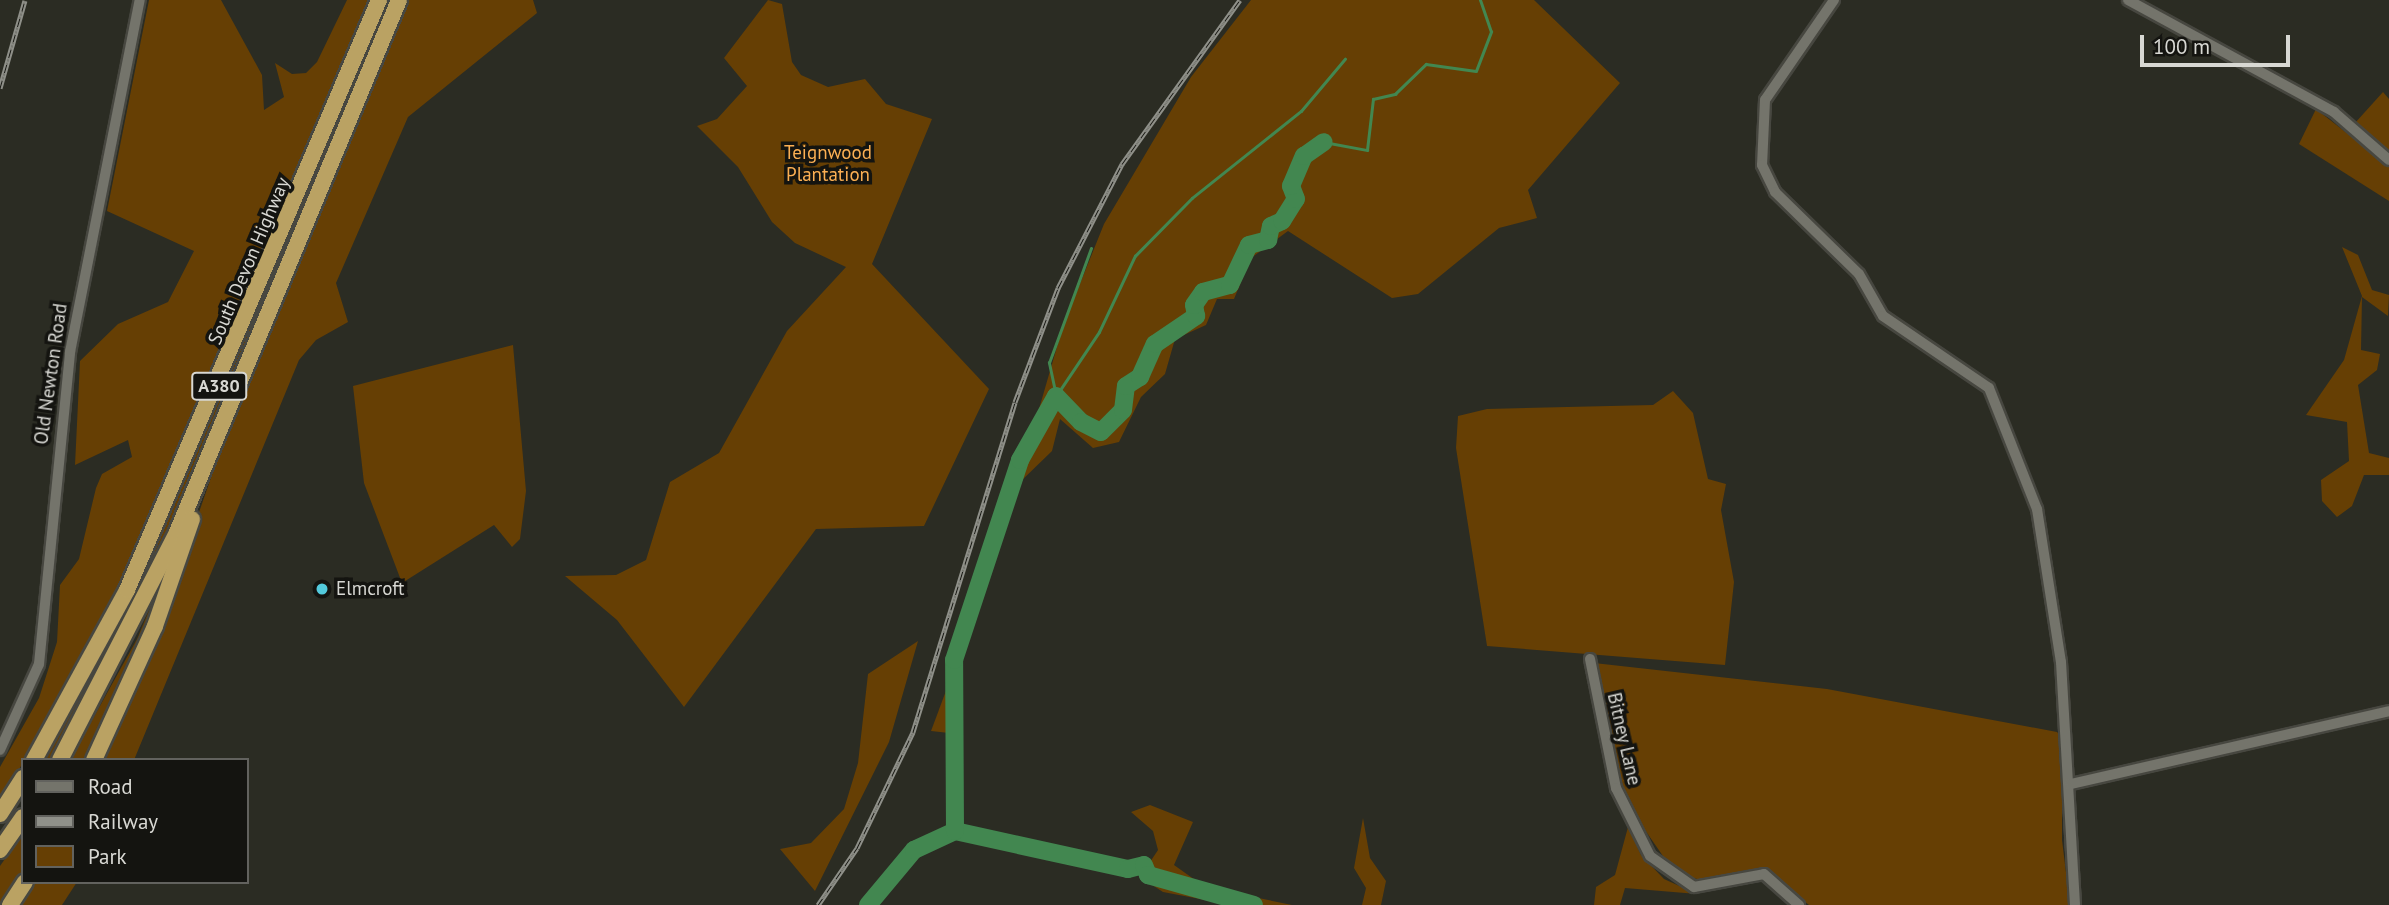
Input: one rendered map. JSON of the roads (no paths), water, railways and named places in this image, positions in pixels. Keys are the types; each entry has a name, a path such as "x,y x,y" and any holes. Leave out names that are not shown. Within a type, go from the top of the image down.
{"highway":[{"name":"South Devon Highway","path":"35,758 133,578 379,0"},
{"name":"South Devon Highway","path":"61,758 112,668 225,418 398,0"},
{"name":"A380","path":"95,758 155,625 225,418"},
{"path":"0,814 21,781"},
{"path":"0,850 21,820"},
{"path":"10,905 24,884"}],"street":[{"name":"Old Newton Road","path":"0,750 39,664 70,352 140,0"},
{"path":"1834,0 1765,100 1762,165 1775,192 1859,274 1883,316 1989,387 2037,509 2061,662 2071,784 2068,856 2075,905"},
{"path":"2128,0 2334,112 2389,160"},
{"name":"Bitney Lane","path":"1590,659 1616,788 1650,856 1694,887 1763,874 1799,905"},
{"path":"2071,784 2389,711"}],"waterway":[{"path":"1324,142 1367,150 1373,99 1395,94 1426,64 1476,71 1491,32 1480,0"},
{"path":"1056,396 1099,332 1135,256 1192,198 1301,111 1345,59"},
{"path":"868,905 914,850 955,831 954,660 1020,460 1056,396 1081,422 1101,432 1123,410 1126,386 1140,377 1155,344 1196,316 1194,305 1203,292 1230,285 1249,245 1268,240 1271,226 1282,221 1296,199 1291,186 1304,156 1324,142"},
{"path":"1056,396 1049,363 1091,248"},
{"path":"955,831 1128,869 1144,865 1148,875 1254,905"}],"railway":[{"path":"0,88 25,0"},
{"path":"818,905 857,848 913,732 1015,402 1058,288 1122,164 1240,0"}],"place":[{"name":"Elmcroft","path":"322,589"}],"park label":[{"name":"Teignwood Plantation","path":"828,164"}]}
